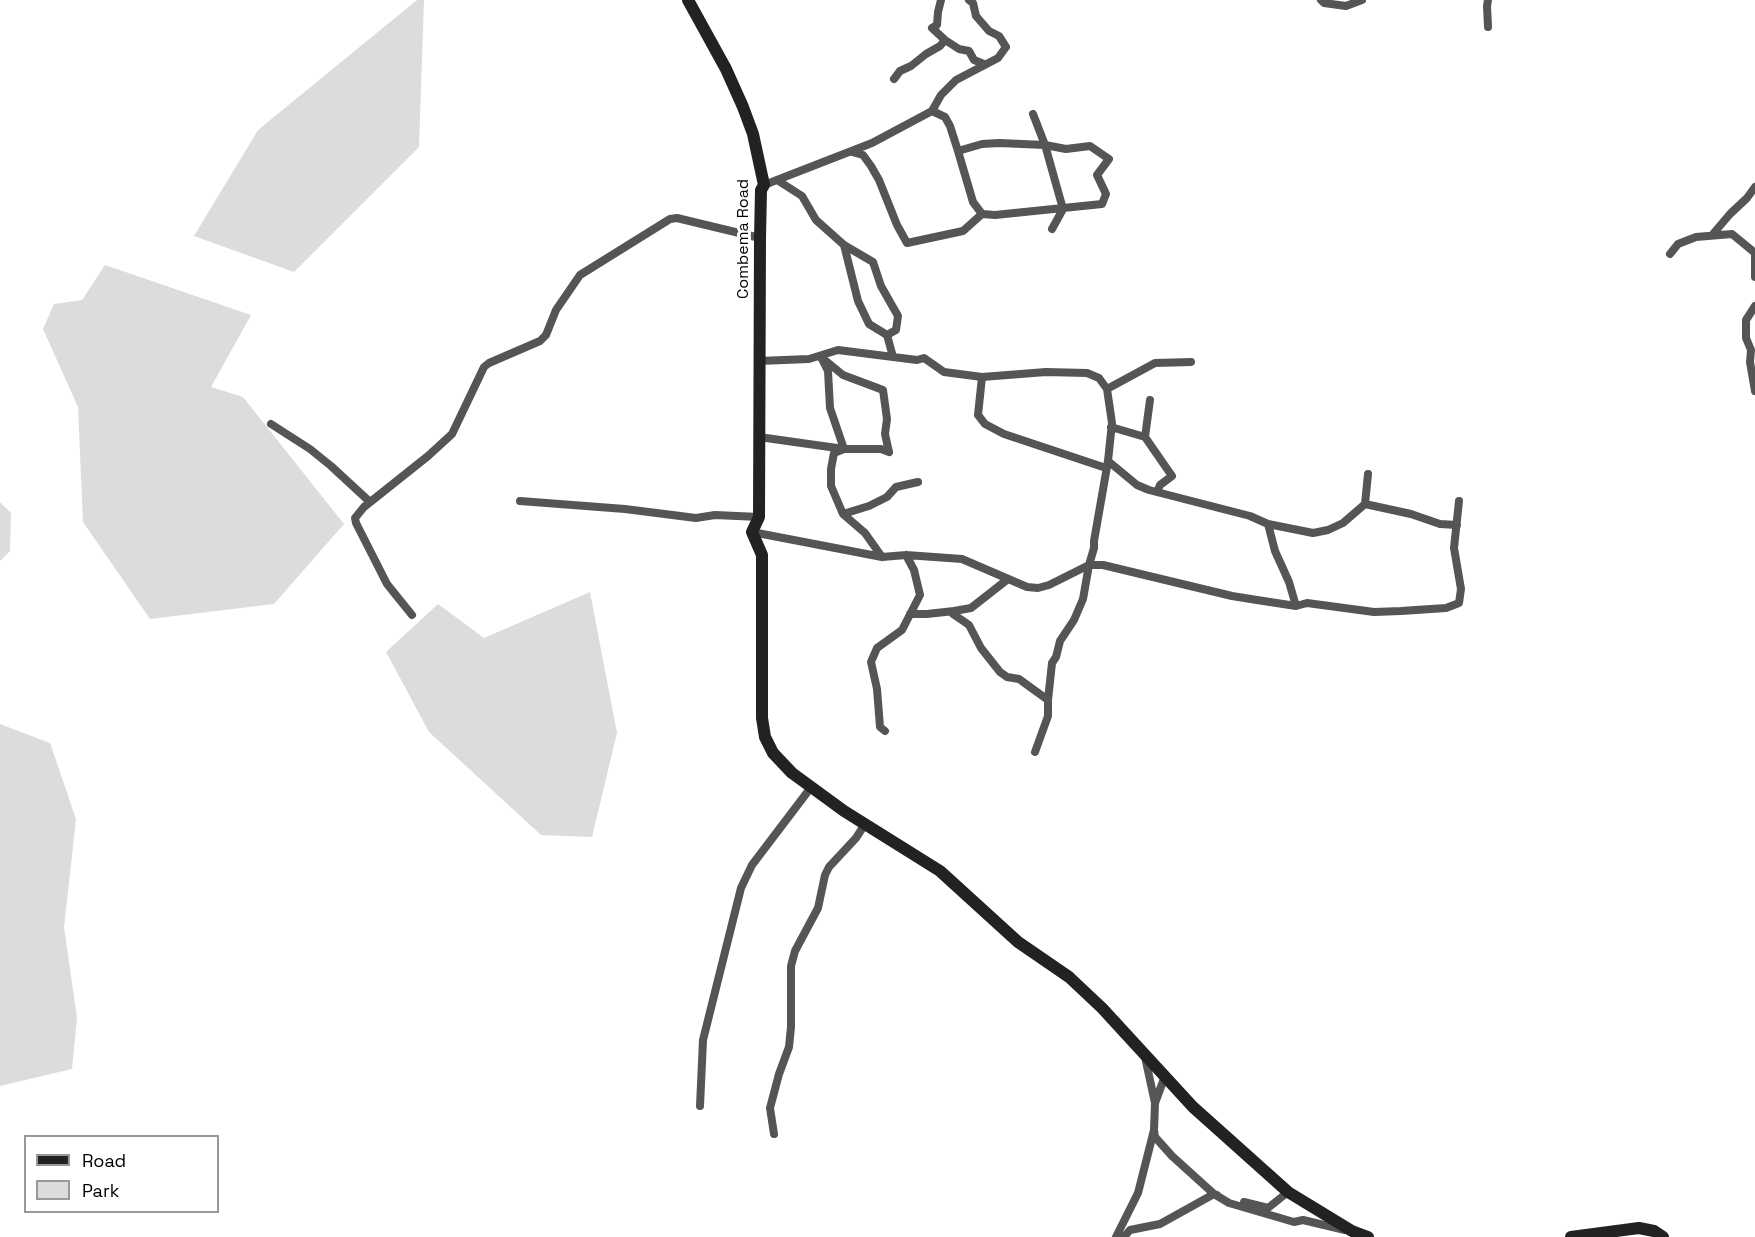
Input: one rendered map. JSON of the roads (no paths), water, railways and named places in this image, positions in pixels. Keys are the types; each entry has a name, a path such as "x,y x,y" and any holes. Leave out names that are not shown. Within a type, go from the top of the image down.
{"street":[{"name":"Combema Road","path":"688,0 740,99 753,134 764,185 761,190 760,238 759,517"},
{"path":"941,0 937,25 932,28 945,40 959,49 969,51 974,60 984,64"},
{"path":"764,185 852,152 889,135 932,111 941,95 956,80 998,58 1006,47 999,36 988,31 975,16 973,3 969,0"},
{"path":"1321,0 1324,3 1346,6 1362,0"},
{"path":"1488,0 1486,6 1488,27"},
{"path":"894,79 900,72 940,46 945,40"},
{"path":"932,111 945,117 950,126 973,202 982,214"},
{"path":"1033,114 1045,145 1062,208 1052,229"},
{"path":"852,152 863,155 872,166 907,243 963,231 982,214 995,215 1102,204 1106,194 1097,176 1109,159 1090,146 1066,149 1045,145 999,143 982,144 958,151"},
{"path":"777,180 802,196 816,220 844,244 873,262 881,286 898,316 896,330 887,335"},
{"path":"1713,234 1748,198 1755,187"},
{"path":"412,615 387,584 355,518 357,513 452,434 484,367 540,341 546,335 556,309 575,281 593,266 670,219 677,218 760,238"},
{"path":"1670,254 1678,244 1696,237 1732,234 1755,253 1755,277"},
{"path":"844,244 858,301 869,324 887,335 893,357"},
{"path":"1755,306 1746,320 1746,338 1751,350 1750,362 1755,391"},
{"path":"759,361 821,357 838,350 917,360 924,358 944,372 982,377 1038,373 1087,373 1099,378 1107,389 1111,427 1094,548 1083,599 1074,620 1060,641 1052,663 1048,716 1035,752"},
{"path":"821,357 828,371 830,408 844,449"},
{"path":"759,436 844,449 881,449 889,452 885,434 887,419 883,390 843,375 821,357"},
{"path":"1107,389 1155,363 1191,362"},
{"path":"982,377 978,415 986,424 1004,434 1107,464 1137,484 1157,492 1261,519 1268,524 1313,533 1328,530 1343,523 1365,504 1368,474"},
{"path":"1145,437 1150,400"},
{"path":"271,424 324,460 370,502"},
{"path":"1111,427 1145,437 1172,476 1160,485 1157,492"},
{"path":"844,449 834,453 831,486 843,514 865,533 882,557"},
{"path":"843,514 869,506 887,497 896,487 918,482"},
{"path":"520,501 625,509 696,518 715,515 759,517 752,532 762,555 762,712 765,736 780,762 844,811 940,871 1018,942 1069,977 1102,1008 1193,1107 1288,1192 1352,1231"},
{"path":"752,532 882,557 906,555 962,559 1027,587 1038,588 1049,585 1089,566 1103,565 1232,596 1296,606 1307,603 1374,612 1454,607 1459,603 1461,597 1454,548 1459,501"},
{"path":"1365,504 1411,514 1440,524 1457,525"},
{"path":"1268,524 1275,551 1289,582 1296,606"},
{"path":"885,731 880,727 878,688 871,662 877,648 902,630 920,595 914,570 906,555"},
{"path":"910,614 971,608 1008,579"},
{"path":"954,610 953,614 969,625 981,648 1000,672 1007,677 1019,679 1048,700"},
{"path":"700,1106 703,1040 741,888 752,865 812,786"},
{"path":"774,1134 770,1108 789,1047 791,966 795,951 818,908 829,867 856,838 865,824"},
{"path":"1145,1054 1155,1103 1155,1137 1172,1156 1214,1194 1229,1203 1294,1222 1304,1220 1368,1237"},
{"path":"1155,1103 1165,1076"},
{"path":"1116,1237 1138,1193 1154,1130"},
{"path":"1124,1237 1130,1230 1160,1224 1214,1194 1268,1208 1288,1192"},
{"path":"1572,1237 1639,1228 1654,1231 1663,1237"}]}
